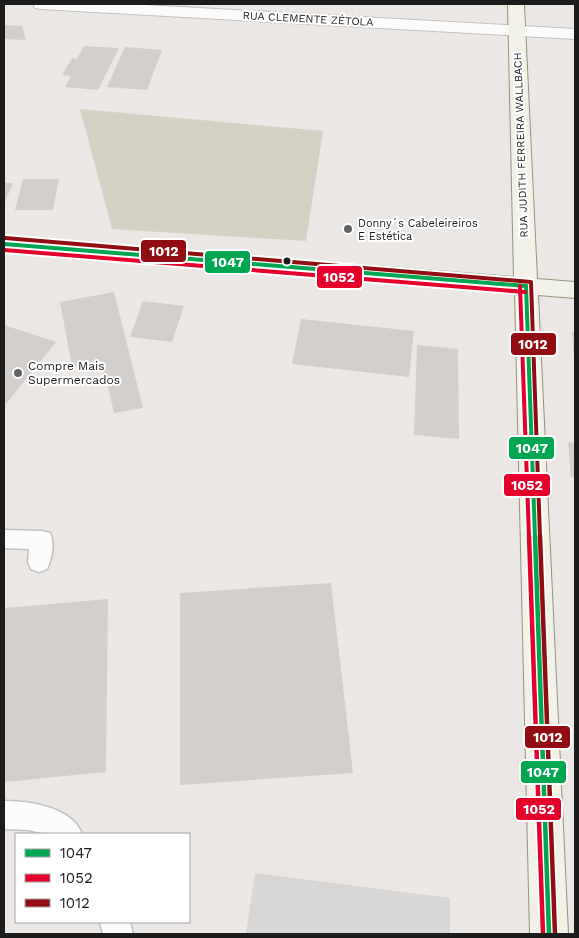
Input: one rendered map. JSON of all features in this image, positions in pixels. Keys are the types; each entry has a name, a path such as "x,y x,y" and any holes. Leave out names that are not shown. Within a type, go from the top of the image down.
{"main road":[{"name":"RUA JUDITH FERREIRA WALLBACH","path":"516,4 549,934"},
{"path":"4,244 575,290"}],"street":[{"name":"RUA CLEMENTE ZÉTOLA","path":"40,4 575,34"}],"lane":[{"path":"4,539 42,540 38,562"},
{"path":"4,815 20,814 62,828 67,833"}],"shaded area":[{"path":"80,109 323,131 306,241 112,229"},
{"path":"255,873 450,898 450,934 246,934"}],"building":[{"path":"4,25 22,26 26,40 4,39"},
{"path":"84,46 119,48 98,90 65,87 71,76 62,75 72,58 77,59"},
{"path":"125,47 162,50 147,90 107,87"},
{"path":"23,179 59,179 53,210 15,210"},
{"path":"4,183 13,183 4,204"},
{"path":"114,292 143,408 114,413 102,361 72,367 60,302"},
{"path":"143,301 184,306 172,342 130,337"},
{"path":"301,319 414,331 409,377 292,364"},
{"name":"Compre Mais Supermercados","path":"4,325 56,342 6,404 4,403"},
{"path":"572,332 575,332 575,360 574,360"},
{"path":"417,345 458,349 459,439 414,435"},
{"path":"568,442 575,443 575,477 571,477"},
{"path":"331,583 353,773 180,785 180,593"},
{"path":"108,599 106,772 4,782 4,608"}],"transit line":[{"name":"1012","path":"5,238 527,280 531,282 555,934"},
{"name":"1047","path":"4,244 526,286"},
{"name":"1052","path":"4,250 525,292"},
{"name":"1052","path":"520,286 543,934"},
{"name":"1047","path":"526,286 549,934"}],"place":[{"name":"Donny´s Cabeleireiros E Estética","path":"348,229"},
{"name":"Compre Mais Supermercados","path":"18,373"}]}
